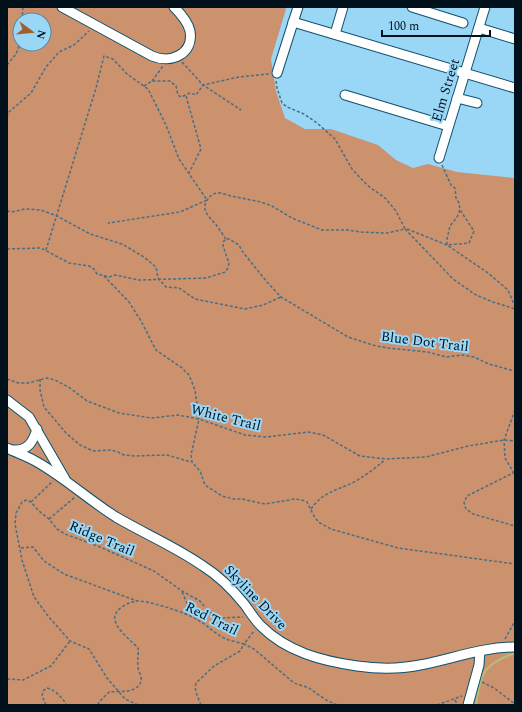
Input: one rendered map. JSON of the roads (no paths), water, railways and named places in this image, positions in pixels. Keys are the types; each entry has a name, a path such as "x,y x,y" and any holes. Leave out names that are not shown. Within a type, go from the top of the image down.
{"street":[{"path":"62,7 159,59 172,58 183,53 188,47 190,30 186,21 174,7"},
{"path":"278,73 298,7"},
{"path":"335,34 343,7"},
{"path":"412,7 463,23"},
{"name":"Elm Street","path":"439,158 485,7"},
{"path":"293,22 515,88"},
{"path":"479,28 515,39"},
{"path":"345,96 448,126"},
{"path":"457,98 477,103"},
{"name":"Skyline Drive","path":"7,400 29,417 67,482"},
{"name":"Skyline Drive","path":"8,449 19,450 29,446 37,429"},
{"name":"Skyline Drive","path":"8,449 37,462 109,512 185,554 214,574 237,596 261,626 278,640 300,652 324,660 358,666 404,668 512,644"},
{"path":"468,705 479,665 480,651"}],"waterway":[{"path":"476,705 482,677 485,671 504,657 515,653"}]}
